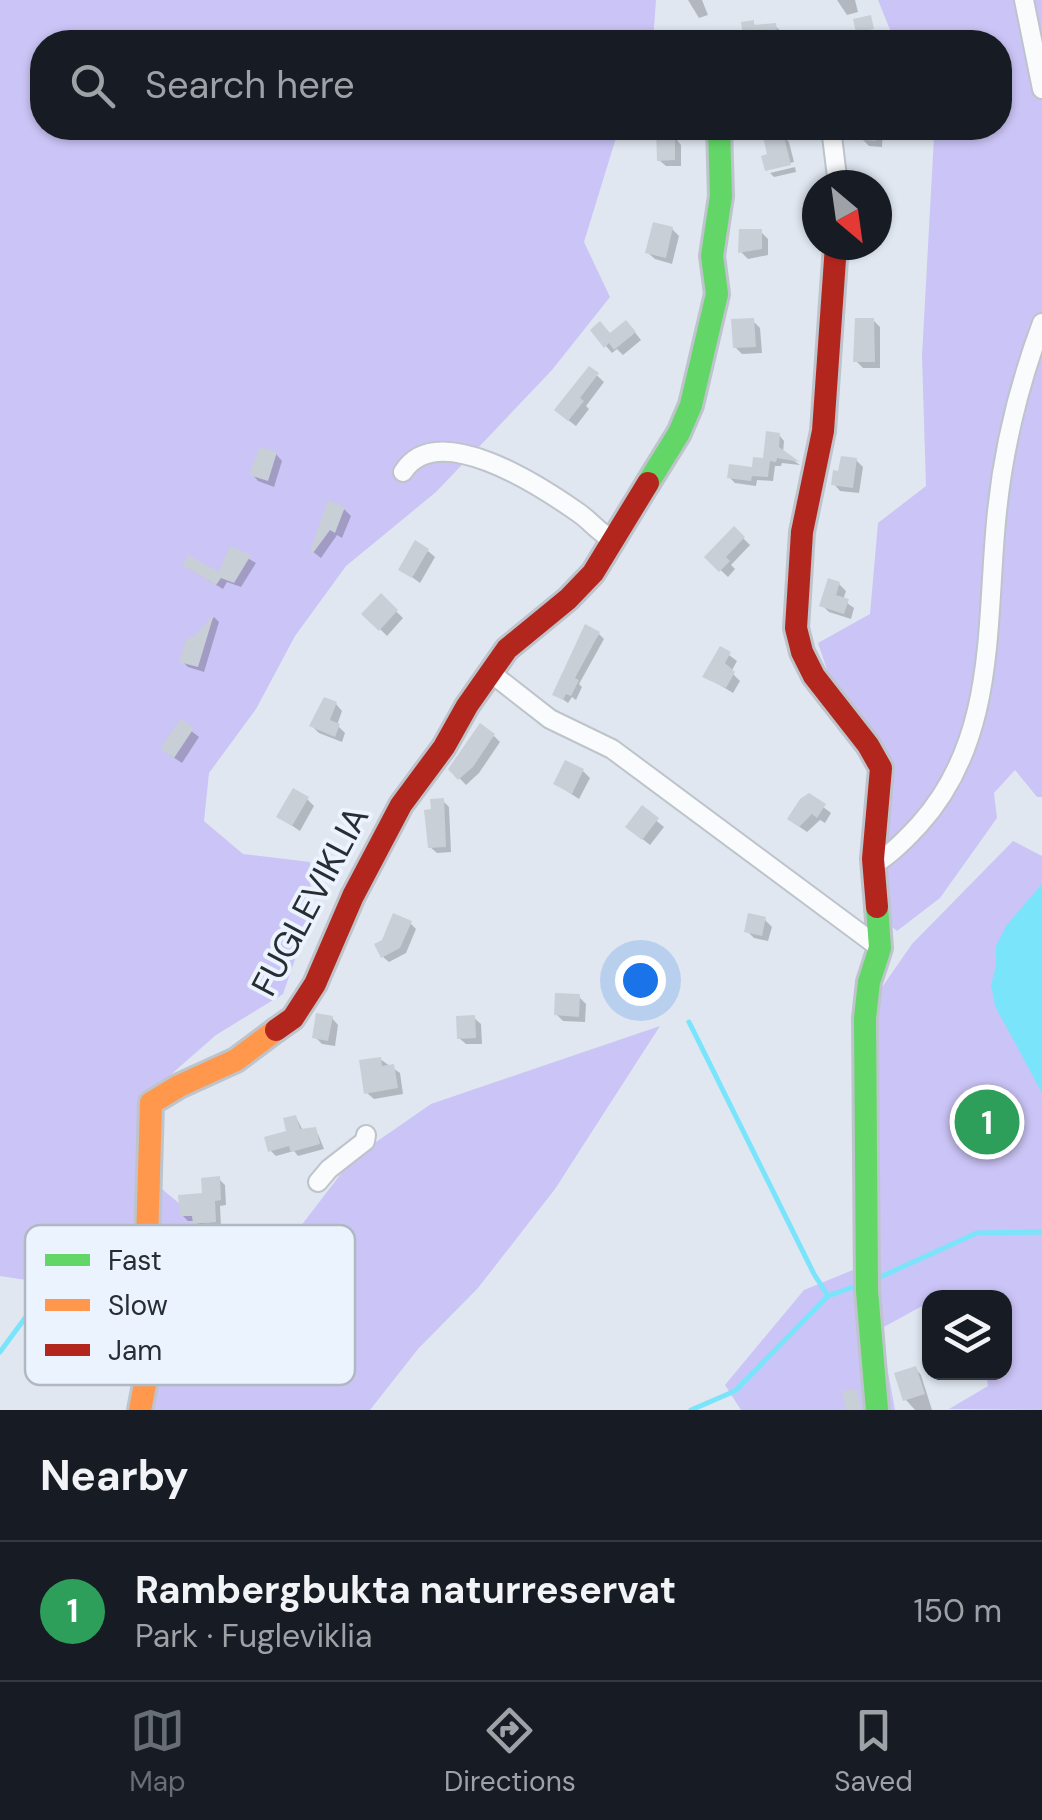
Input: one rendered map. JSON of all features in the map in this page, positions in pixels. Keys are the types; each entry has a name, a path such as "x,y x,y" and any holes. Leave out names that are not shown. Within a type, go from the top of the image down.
{"street":[{"path":"1024,0 1042,89"},
{"name":"FUGLEVIKLIA","path":"147,1225 151,1103 236,1060 293,1018 315,984 388,827 498,660 582,586 679,432 690,405 717,294 712,256 721,196 719,140"},
{"path":"833,140 836,170"},
{"path":"835,260 823,431 802,532 796,628 814,676 879,762 881,775 874,864 880,948 869,982 865,1018 867,1291 877,1410"},
{"path":"874,864 928,815 958,767 975,727 984,680 996,520 1006,454 1024,373 1042,323"},
{"path":"404,472 409,463 426,454 451,452 482,459 575,510 612,540"},
{"path":"491,673 541,714 620,754 880,948"},
{"path":"318,1182 366,1136"},
{"name":"FUGLEVIKLIA","path":"140,1410 145,1385"}],"shaded area":[{"path":"0,0 656,0 654,30 30,30 30,140 615,140 584,242 610,297 552,370 436,492 346,566 295,636 256,709 209,773 204,821 243,854 310,862 311,913 283,994 216,1035 151,1092 161,1113 162,1189 205,1225 25,1225 25,1280 0,1276"},
{"path":"878,0 1042,0 1042,797 1037,797 1015,770 994,793 997,818 940,898 897,931 881,918 889,760 834,691 818,643 870,614 878,523 926,486 922,356 934,140 1012,140 1012,30 890,30"},
{"path":"1013,841 1042,856 1042,1410 949,1409 988,1386 987,1380 1012,1380 1012,1290 922,1290 922,1306 880,1329 895,1410 741,1410 725,1385 804,1290 875,1261 878,993 912,944"},
{"path":"660,1026 555,1189 478,1288 418,1349 370,1410 128,1410 134,1385 355,1385 355,1225 302,1225 353,1158 431,1104"}],"water":[{"path":"1042,884 1042,1093 995,1006 991,985 996,946 1006,926"}],"building":[{"path":"871,15 874,29 855,30 853,19"},
{"path":"741,22 776,23 777,30 742,30"},
{"path":"656,140 675,140 675,160 657,161"},
{"path":"764,140 785,140 791,165 765,171 761,156 767,154"},
{"path":"653,222 673,227 666,258 645,253"},
{"path":"739,229 762,229 762,249 738,253"},
{"path":"754,318 756,347 733,348 731,319"},
{"path":"855,318 874,318 875,362 853,362"},
{"path":"626,320 636,332 614,350 609,343 604,348 590,330 600,321 610,333"},
{"path":"589,366 599,373 568,421 554,410"},
{"path":"766,431 780,433 779,447 800,462 777,458 776,462 770,461 768,477 752,476 751,481 727,478 729,464 752,467 753,457 763,458"},
{"path":"260,447 277,452 268,481 249,475"},
{"path":"841,456 857,458 853,488 831,485"},
{"path":"328,500 345,507 335,533 330,530 313,553 310,551"},
{"path":"734,526 745,537 726,557 730,561 719,572 704,557"},
{"path":"415,540 429,549 412,578 398,570"},
{"path":"230,546 251,555 234,583 221,578 216,585 182,565 188,555 219,572"},
{"path":"828,578 840,582 836,595 849,599 844,614 819,606"},
{"path":"381,593 398,610 379,631 361,614"},
{"path":"214,614 198,667 179,662 187,637 193,638"},
{"path":"585,624 600,632 575,678 579,680 571,696 566,694 563,700 552,695"},
{"path":"720,646 731,652 725,663 735,672 726,688 702,677"},
{"path":"324,697 337,702 330,720 340,724 335,737 309,726"},
{"path":"181,719 194,728 174,758 160,748"},
{"path":"480,723 495,734 473,767 458,780 448,769"},
{"path":"565,760 584,769 572,794 553,784"},
{"path":"293,788 309,797 292,826 276,817"},
{"path":"809,793 826,804 817,818 812,814 799,827 787,819"},
{"path":"444,798 446,847 428,848 424,810 431,809 430,799"},
{"path":"642,805 659,818 642,840 625,827"},
{"path":"393,913 412,921 400,948 381,958 374,944 382,940"},
{"path":"748,913 766,917 762,936 744,932"},
{"path":"555,993 580,994 579,1017 554,1015"},
{"path":"316,1013 333,1016 328,1041 312,1038"},
{"path":"475,1015 476,1038 457,1039 456,1016"},
{"path":"381,1057 382,1066 394,1064 398,1088 364,1094 359,1060"},
{"path":"296,1115 300,1129 316,1127 320,1144 291,1152 289,1146 268,1152 264,1137 286,1131 283,1118"},
{"path":"220,1176 221,1200 215,1201 216,1222 193,1224 192,1216 180,1216 178,1195 202,1193 201,1178"},
{"path":"916,1366 925,1394 903,1401 894,1373"},
{"path":"857,1389 861,1410 846,1410 842,1391"}],"waterway":[{"path":"689,1022 828,1296"},
{"path":"878,1278 977,1233 1042,1232"},
{"path":"691,1410 735,1391 828,1296 856,1286"},
{"path":"0,1352 25,1318"}],"traffic: fast":[{"path":"648,483 679,433 691,405 717,294 712,256 721,196 719,140"},
{"path":"877,907 880,948 869,982 865,1018 867,1291 877,1410"}],"traffic: slow":[{"path":"147,1225 151,1103 236,1060 276,1030"},
{"path":"140,1410 145,1385"}],"traffic: jam":[{"path":"835,260 823,431 802,532 796,628 814,676 868,745 881,768 873,859 877,907"},
{"path":"276,1030 293,1018 315,984 353,896 401,805 444,747 467,706 507,649 593,573 648,483"}],"place":[{"name":"Rambergbukta naturreservat","path":"987,1122"}]}
